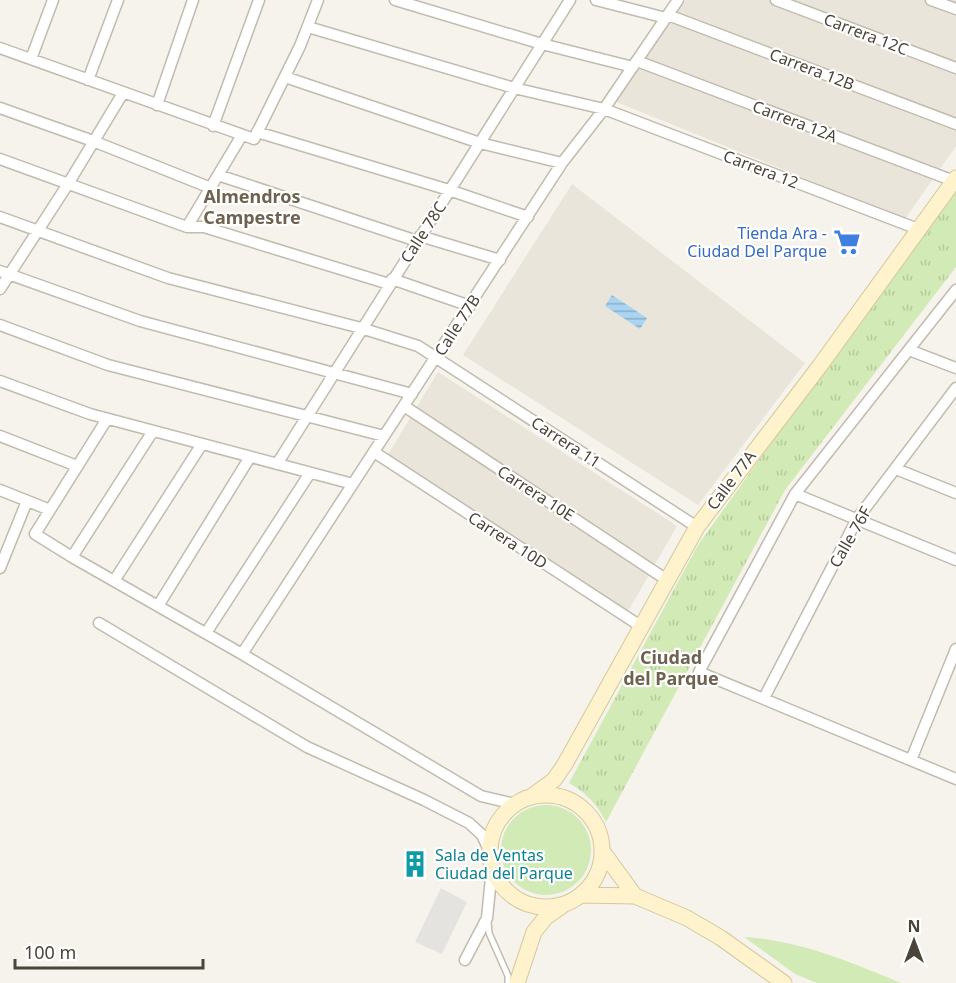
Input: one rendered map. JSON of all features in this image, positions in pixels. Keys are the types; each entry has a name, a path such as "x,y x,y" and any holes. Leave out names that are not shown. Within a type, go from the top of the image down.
{"street":[{"path":"31,59 54,0"},
{"path":"87,80 118,0"},
{"path":"157,105 193,0"},
{"path":"213,126 259,0"},
{"path":"0,48 254,139 285,77 318,0"},
{"name":"Carrera 12A","path":"394,0 542,44 635,64 955,180"},
{"name":"Calle 78C","path":"277,464 570,0"},
{"name":"Carrera 12B","path":"596,0 667,16 956,124"},
{"name":"Calle 77B","path":"242,654 562,163 604,109 678,0"},
{"name":"Carrera 12C","path":"776,0 956,68"},
{"path":"932,0 956,9"},
{"name":"Carrera 12","path":"308,27 514,88 604,109 918,229"},
{"path":"285,77 480,143 562,163"},
{"path":"0,289 4,273 68,184 123,93"},
{"path":"0,108 93,141 211,188"},
{"path":"257,132 449,190 528,217"},
{"path":"187,227 242,135"},
{"path":"0,159 187,227 204,227 470,306"},
{"path":"218,175 419,238 500,260"},
{"name":"Calle 77A","path":"532,796 554,780 565,764 697,527 819,367 955,180"},
{"name":"Carrera 11","path":"0,217 168,278 361,328 418,346 697,527"},
{"path":"4,273 140,321 412,394"},
{"path":"956,290 795,494 699,672 956,779"},
{"path":"0,325 108,365 384,436"},
{"path":"909,350 956,368"},
{"path":"0,381 107,419 353,484"},
{"name":"Calle 76F","path":"764,698 857,519 956,388"},
{"name":"Carrera 10E","path":"404,406 668,580"},
{"path":"107,419 35,534 481,796 515,804"},
{"path":"72,557 153,431"},
{"path":"0,436 77,466"},
{"path":"114,581 202,444"},
{"name":"Carrera 10D","path":"374,452 642,627"},
{"path":"158,606 250,457"},
{"path":"896,469 956,493"},
{"path":"206,633 310,473"},
{"path":"0,490 50,510"},
{"path":"795,494 956,560"},
{"path":"0,568 4,545 27,501"},
{"path":"99,623 307,747 469,823 482,835 489,850 492,868 487,918 465,960"},
{"path":"910,760 956,649"},
{"path":"489,850 492,832 501,816 515,804 532,796 549,795 566,798 582,807 593,820 601,836 603,852 597,876 582,895 546,917 534,932 517,983"},
{"path":"603,852 635,896"},
{"path":"492,868 500,884 513,897 529,905 547,908 565,904"},
{"path":"582,895 635,896 687,918 721,938 784,983"}],"lane":[{"path":"487,918 489,933 506,970 508,983"}],"shaded area":[{"path":"686,0 956,0 956,146 905,219 614,101"},
{"path":"572,184 805,363 698,505 463,355"},
{"path":"438,372 677,526 627,613 387,456"},
{"path":"441,888 467,902 442,954 415,942"}],"green space":[{"path":"956,186 956,267 785,490 606,822 590,800 569,783 698,545"},
{"path":"546,805 563,809 578,818 587,833 591,850 587,867 578,882 563,891 546,895 529,891 514,882 505,867 501,850 505,833 514,818 529,809"},
{"path":"744,937 805,947 901,983 817,983 795,974"}],"water":[{"path":"612,295 647,318 640,329 605,306"}],"place":[{"name":"Tienda Ara - Ciudad Del Parque","path":"847,242"},
{"name":"Sala de Ventas Ciudad del Parque","path":"415,864"}],"district":[{"name":"Almendros Campestre","path":"252,206"},
{"name":"Ciudad del Parque","path":"671,667"}]}
